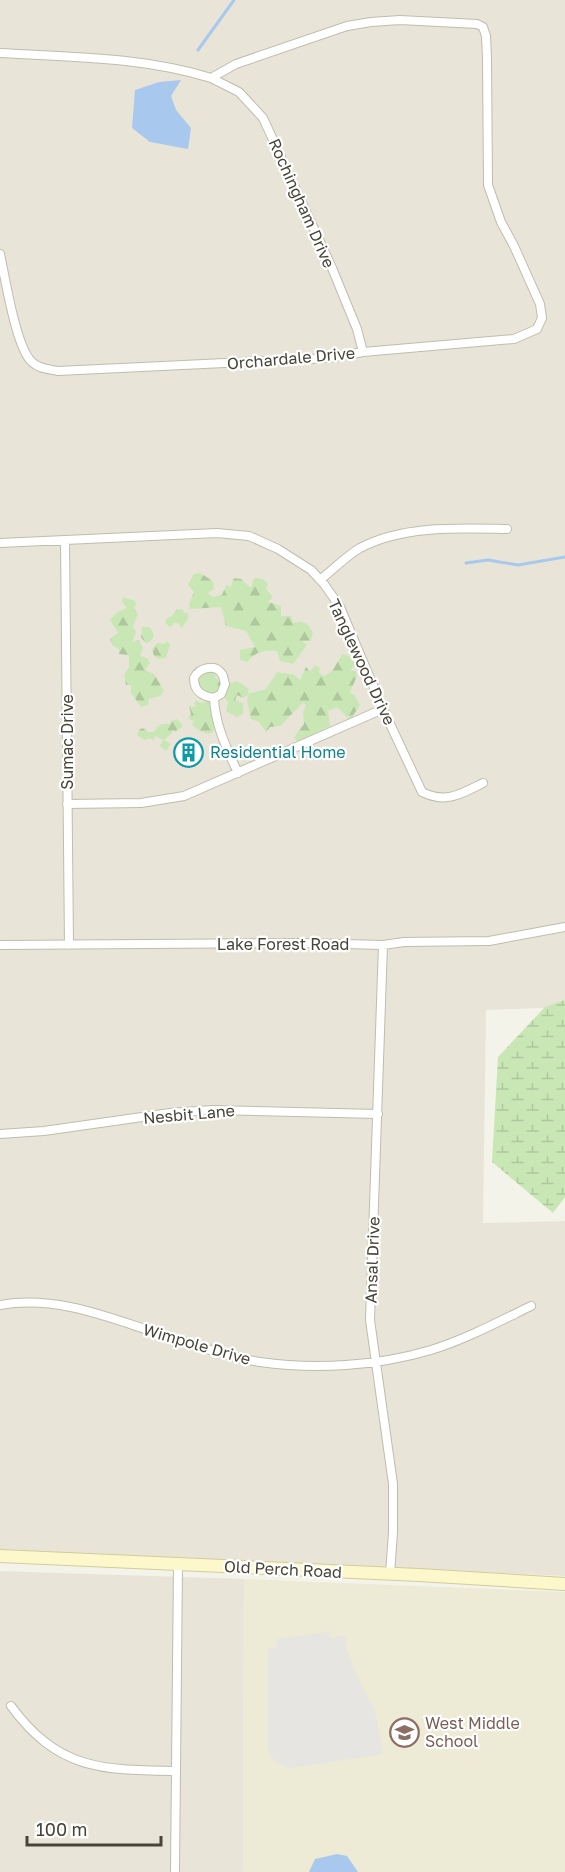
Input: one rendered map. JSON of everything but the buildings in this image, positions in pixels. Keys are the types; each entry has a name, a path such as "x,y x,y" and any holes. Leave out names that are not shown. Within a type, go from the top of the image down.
{"street":[{"name":"Orchardale Drive","path":"3,286 27,356 33,363 43,368 58,371 335,357 363,352 514,339 537,329 542,318 540,304 501,222 488,185 488,58 483,27 464,22 400,20 347,26 236,64 211,78"},
{"name":"Rochingham Drive","path":"0,53 53,55 152,64 211,78 239,92 263,118 332,268 357,329 363,352"},
{"path":"0,254 3,286"},
{"path":"320,580 359,549 383,538 410,532 507,529"},
{"name":"Tanglewood Drive","path":"0,543 218,533 249,536 293,558 311,570 340,607 383,709 422,792 433,798 455,797 483,783"},
{"name":"Sumac Drive","path":"65,540 69,945"},
{"path":"214,699 214,708 224,745 238,773"},
{"path":"67,804 141,803 184,796 383,709"},
{"name":"Lake Forest Road","path":"0,945 305,943 383,945 404,942 489,941 565,927"},
{"name":"Ansal Drive","path":"383,945 370,1320 393,1484 390,1574"},
{"name":"Nesbit Lane","path":"0,1134 44,1131 170,1113 212,1110 378,1114"},
{"name":"Wimpole Drive","path":"0,1305 21,1302 51,1303 80,1309 222,1354 258,1362 316,1366 375,1361 430,1350 459,1340 531,1306"},
{"name":"Old Perch Road","path":"0,1556 565,1584"},
{"path":"174,1872 178,1564"},
{"path":"11,1706 26,1726 50,1746 76,1760 106,1769 175,1772"}],"shaded area":[{"path":"0,0 565,0 565,1007 486,1010 483,1223 565,1221 565,1576 0,1550"},
{"path":"0,1571 244,1579 243,1872 0,1872"},
{"name":"West Middle School","path":"244,1579 565,1592 565,1872 243,1872"},
{"path":"328,1632 330,1638 345,1635 347,1650 355,1672 375,1711 383,1754 290,1768 279,1764 271,1757 268,1747 268,1648 277,1648 277,1639"}],"green space":[{"path":"200,573 213,581 214,589 208,593 213,597 222,595 226,585 231,587 233,578 241,579 251,588 254,578 263,579 268,584 266,589 273,597 268,602 281,606 281,616 291,616 293,623 306,623 313,633 310,641 302,641 307,645 293,664 280,661 277,651 260,652 247,662 240,660 240,650 255,647 246,631 226,626 221,607 190,609 189,604 194,592 188,585 194,574"},
{"path":"123,597 135,601 134,608 138,614 133,626 136,632 132,642 139,640 143,648 140,656 147,658 150,663 145,670 154,674 164,691 160,696 149,699 148,705 141,707 131,693 131,685 126,685 124,675 129,667 129,655 119,654 119,649 112,645 110,639 118,633 110,620 117,612 127,608 122,602"},
{"path":"181,609 184,613 188,613 188,618 182,628 178,623 169,627 165,622 167,618 172,616 176,610"},
{"path":"142,627 150,627 154,635 152,640 146,644 141,637"},
{"path":"167,641 170,645 166,658 159,659 154,656 152,649 157,643 164,644"},
{"path":"342,654 349,656 356,664 350,670 356,671 357,676 350,692 360,705 350,720 337,707 328,711 330,726 297,742 294,737 304,724 303,712 306,705 303,703 280,726 270,727 266,732 259,722 251,719 248,695 243,698 237,695 235,700 243,703 243,714 237,717 226,711 228,702 223,696 231,683 237,681 249,689 248,694 266,689 277,672 295,675 300,680 306,667 310,672 315,665 320,668 319,673 325,676 333,670"},
{"path":"205,670 215,674 220,682 221,689 217,694 199,688 197,676"},
{"path":"196,700 201,703 209,701 212,705 220,707 213,732 208,734 200,731 192,725 194,722 188,718 191,714 189,706 196,707 194,704"},
{"path":"177,719 182,727 175,732 172,730 172,733 164,740 171,744 166,751 160,746 163,740 156,736 153,740 149,738 145,740 137,735 140,729 145,728 148,732 154,732 160,725 170,724 171,721"},
{"path":"565,1000 565,1197 553,1213 492,1162 498,1057 545,1007"}],"water":[{"path":"181,80 171,96 176,110 191,128 188,149 150,142 132,128 135,90 159,82"},
{"path":"337,1854 347,1856 358,1872 309,1872 315,1859"}],"waterway":[{"path":"198,50 234,0"},
{"path":"466,563 488,560 518,565 565,557"}],"place":[{"name":"Residential Home","path":"189,752"},
{"name":"West Middle School","path":"404,1732"}]}
